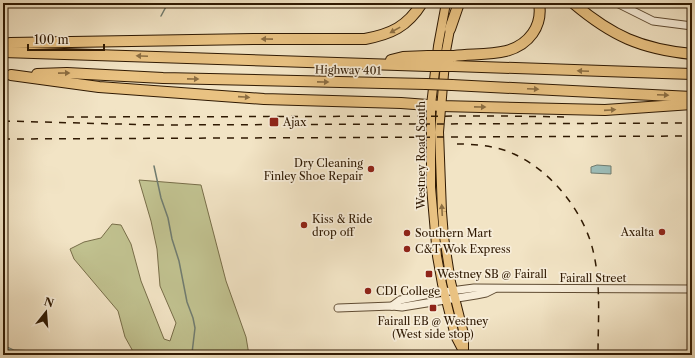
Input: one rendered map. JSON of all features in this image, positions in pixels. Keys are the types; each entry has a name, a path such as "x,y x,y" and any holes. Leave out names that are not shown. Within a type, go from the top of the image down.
{"highway":[{"path":"3,45 10,43 217,39 365,39 384,35 400,27 416,13 422,3"},
{"path":"450,29 459,3"},
{"path":"454,61 506,51 520,46 533,33 538,25 540,19 539,3"},
{"path":"573,3 593,20 619,36 650,48 692,54"},
{"name":"Highway 401","path":"3,52 377,63 454,61 692,74"},
{"name":"Highway 401","path":"7,75 67,73 163,78 426,84 692,97"},
{"path":"7,75 100,88 264,99 436,106 605,110 692,104"}],"main road":[{"name":"Westney Road South","path":"446,3 438,46 431,195 437,256 445,295 455,336 465,354"},
{"name":"Westney Road South","path":"454,3 436,106 440,132 444,237 454,294 464,334 465,354"}],"street":[{"path":"617,3 654,21 692,26"},
{"name":"Fairall Street","path":"338,308 392,306 400,300 486,292 494,288 692,289"}],"green space":[{"path":"139,180 201,185 226,281 246,337 249,355 135,355 125,337 118,311 74,259 70,249 84,242 101,238 112,224 121,225 131,244 141,281 164,339 170,341 176,323 160,286 157,249 151,221"}],"water":[{"path":"597,165 611,166 611,174 591,173 591,167"},
{"path":"3,345 14,350 63,352 72,355 3,355"}],"waterway":[{"path":"161,16 168,3"},
{"path":"154,166 161,198 168,218 172,239 179,261 187,302 193,318 195,328 192,353"}],"railway":[{"path":"67,117 569,117"},
{"path":"3,121 156,125 692,123"},
{"path":"3,139 692,136"},
{"path":"457,144 494,147 514,154 541,171 554,183 575,210 590,240 598,279 598,355"}],"place":[{"name":"Ajax","path":"274,122"},
{"name":"Dry Cleaning Finley Shoe Repair","path":"371,169"},
{"name":"Kiss & Ride drop off","path":"304,225"},
{"name":"Axalta","path":"662,232"},
{"name":"Southern Mart","path":"407,233"},
{"name":"C&T Wok Express","path":"407,249"},
{"name":"Westney SB @ Fairall","path":"429,274"},
{"name":"CDI College","path":"368,291"},
{"name":"Fairall EB @ Westney (West side stop)","path":"433,308"}]}
